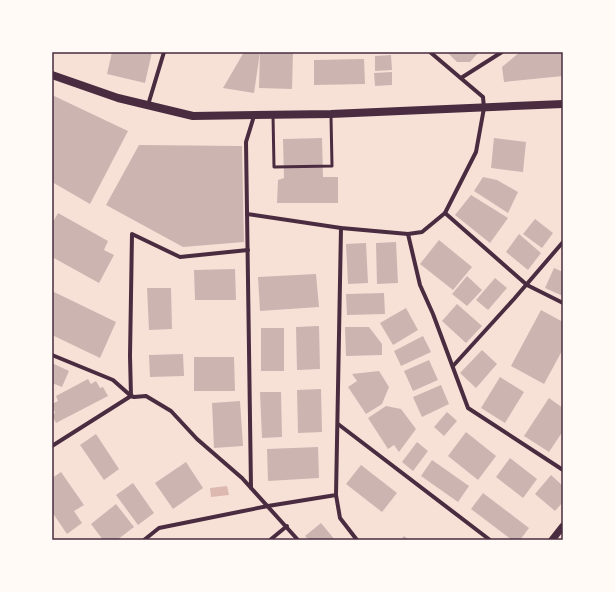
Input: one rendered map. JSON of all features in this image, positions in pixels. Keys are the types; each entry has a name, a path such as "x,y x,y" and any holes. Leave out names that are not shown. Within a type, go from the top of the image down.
{"main road":[{"path":"52,69 92,89"},
{"path":"52,75 148,106 193,116 331,114 563,104"}],"street":[{"path":"148,106 164,52"},
{"path":"247,214 341,228 408,234 422,232 445,213 476,152 484,108 483,97 430,52"},
{"path":"461,78 502,52"},
{"path":"251,488 246,142 254,116"},
{"path":"445,213 527,285 563,303"},
{"path":"341,228 336,495 340,518 357,540"},
{"path":"131,396 130,356 132,234 180,257 248,250"},
{"path":"408,234 420,285 433,314 468,408 563,470"},
{"path":"453,366 527,285 563,242"},
{"path":"52,355 113,380 131,396 146,396 171,411 197,439 242,478 287,526 298,540"},
{"path":"52,446 131,396"},
{"path":"338,424 490,540"},
{"path":"144,540 159,528 268,506 336,495"},
{"path":"270,540 287,526"},
{"path":"552,540 563,526"}],"lane":[{"path":"273,115 274,167 332,166 331,114"}],"shaded area":[{"path":"227,486 229,495 211,497 210,488"}],"building":[{"path":"112,52 152,52 145,83 107,74"},
{"path":"244,52 260,52 254,93 223,88"},
{"path":"260,52 293,52 292,89 259,88"},
{"path":"447,52 479,52 470,62 457,62"},
{"path":"520,52 563,52 563,76 504,82 502,67"},
{"path":"391,55 392,70 375,71 375,56"},
{"path":"364,59 365,84 314,85 314,60"},
{"path":"392,72 392,85 375,86 374,73"},
{"path":"52,95 128,131 90,204 52,182"},
{"path":"322,138 323,177 338,177 338,203 277,203 278,180 284,178 283,139"},
{"path":"494,138 526,142 523,172 491,168"},
{"path":"139,145 242,146 244,242 183,247 106,205"},
{"path":"483,177 497,180 518,192 508,213 474,191"},
{"path":"471,195 508,218 490,243 455,215"},
{"path":"58,213 108,241 104,250 114,255 99,283 52,257 52,224"},
{"path":"535,219 553,233 542,248 523,234"},
{"path":"519,234 541,253 528,270 506,252"},
{"path":"439,240 472,267 453,290 420,264"},
{"path":"396,242 398,283 377,284 376,243"},
{"path":"366,243 368,283 348,284 346,244"},
{"path":"554,268 563,272 563,296 545,288"},
{"path":"235,269 236,300 195,300 194,270"},
{"path":"316,274 319,307 260,311 258,277"},
{"path":"467,276 482,290 467,306 452,294"},
{"path":"495,278 507,288 488,310 476,300"},
{"path":"147,288 171,288 172,329 149,330"},
{"path":"52,291 116,322 100,358 52,335"},
{"path":"384,293 385,314 347,315 346,294"},
{"path":"457,304 482,326 466,343 442,321"},
{"path":"406,308 418,330 393,345 380,323"},
{"path":"541,310 563,322 563,349 544,384 511,366"},
{"path":"319,326 320,369 297,370 296,327"},
{"path":"345,327 369,327 382,344 382,355 346,356"},
{"path":"261,328 284,328 284,371 261,371"},
{"path":"423,336 431,352 401,366 394,351"},
{"path":"482,350 497,364 476,388 460,373"},
{"path":"183,354 184,376 150,377 149,355"},
{"path":"194,357 234,357 235,391 194,391"},
{"path":"429,360 438,380 413,391 404,371"},
{"path":"52,363 69,371 62,387 52,383"},
{"path":"379,371 389,387 382,404 366,414 348,387 357,381 352,374"},
{"path":"500,377 524,392 505,423 481,408"},
{"path":"88,379 91,384 96,381 100,388 103,387 108,396 56,423 52,415 55,413 52,404 58,401 56,396"},
{"path":"441,385 449,404 422,417 413,397"},
{"path":"321,389 322,432 298,433 297,390"},
{"path":"260,392 281,392 282,437 262,438"},
{"path":"549,398 563,408 563,431 549,452 524,436"},
{"path":"240,401 243,446 214,448 212,403"},
{"path":"386,406 401,409 416,429 399,452 394,445 388,449 368,418"},
{"path":"447,412 457,421 444,436 434,427"},
{"path":"466,432 496,456 478,480 448,456"},
{"path":"96,434 119,469 104,480 80,445"},
{"path":"417,442 428,451 413,471 402,462"},
{"path":"318,447 319,478 268,481 267,449"},
{"path":"510,458 537,479 523,498 496,477"},
{"path":"432,460 469,486 458,502 421,476"},
{"path":"186,462 203,488 173,509 155,483"},
{"path":"361,465 397,493 382,512 346,484"},
{"path":"61,472 84,505 74,511 82,523 67,534 52,512 52,478"},
{"path":"551,475 563,486 563,502 555,511 535,494"},
{"path":"133,483 154,513 138,525 116,495"},
{"path":"483,493 529,528 520,540 512,540 471,509"},
{"path":"116,504 134,527 117,540 103,540 91,524"},
{"path":"321,523 335,540 309,540 305,536"},
{"path":"404,536 409,540 401,540"}]}
